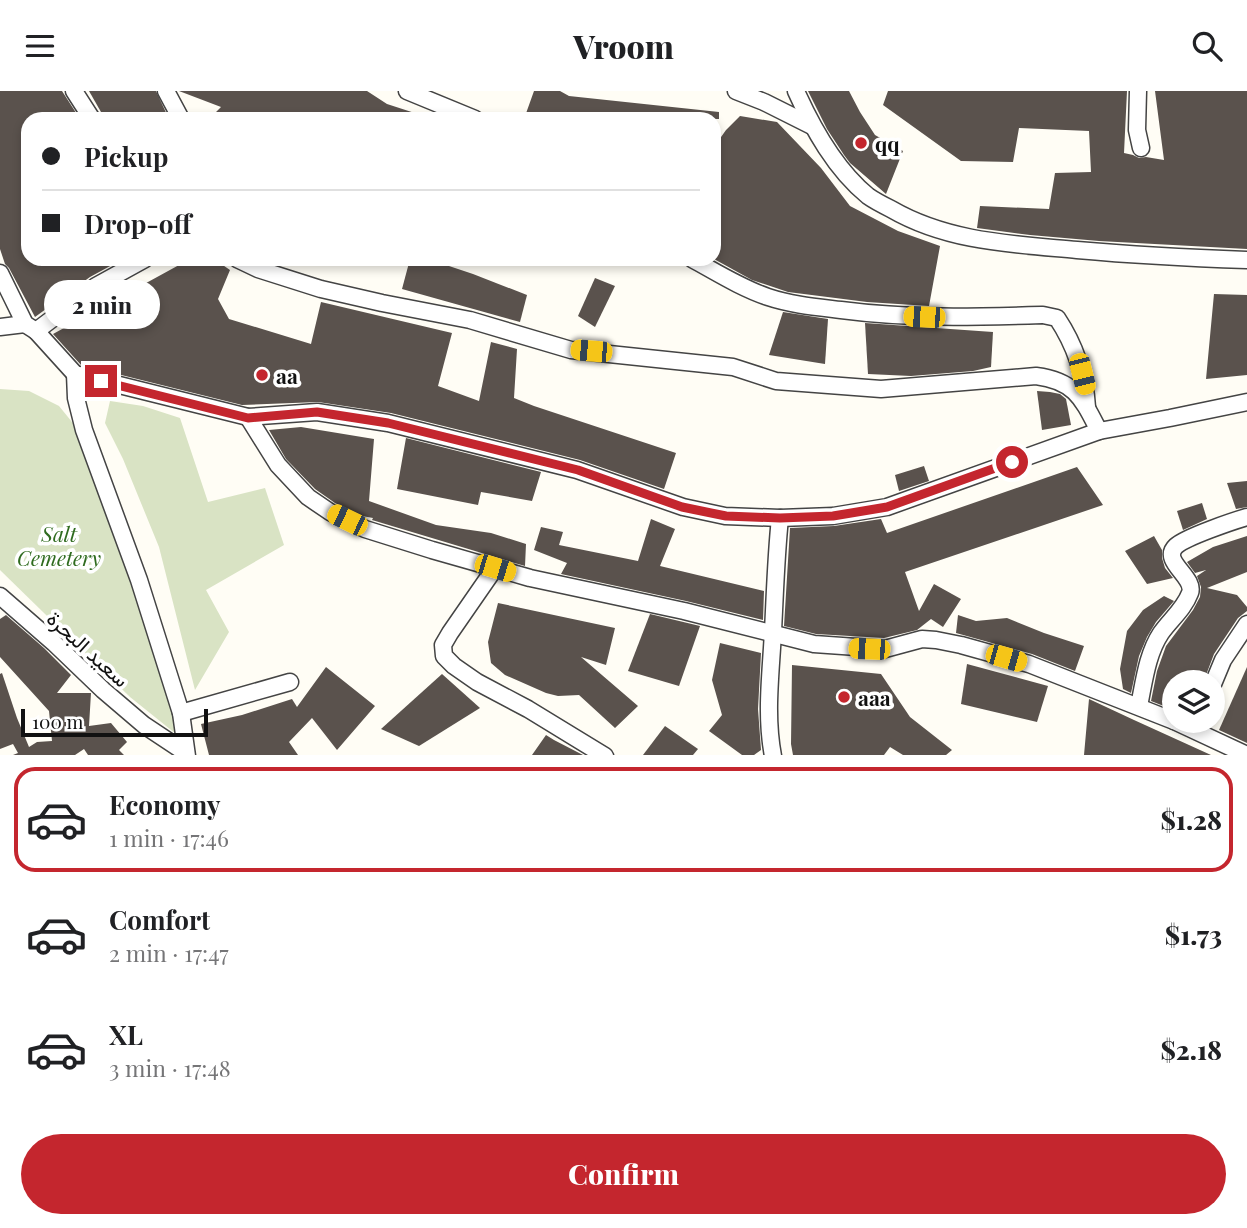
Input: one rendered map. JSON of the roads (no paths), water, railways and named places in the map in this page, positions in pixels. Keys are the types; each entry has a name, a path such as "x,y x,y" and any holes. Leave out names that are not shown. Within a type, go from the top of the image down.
{"street":[{"path":"74,91 88,112"},
{"path":"166,91 177,112"},
{"path":"407,91 458,112"},
{"path":"736,91 812,125"},
{"path":"796,91 812,125 842,170 868,196 908,219 940,231 965,238 1066,249 1169,258 1247,260"},
{"path":"1138,91 1137,130 1141,148"},
{"path":"0,327 31,327 132,266"},
{"path":"252,266 321,289 470,320 571,350 733,367 776,381 881,389 1036,376 1061,381 1074,391 1087,407 1099,431"},
{"path":"705,266 765,296 793,304 881,315 946,318 1044,315 1057,318 1073,345 1086,390 1087,407"},
{"path":"0,273 31,327 75,374 248,418 317,412 388,423 578,470 682,507 726,516 833,516 887,507 1099,431 1247,402"},
{"path":"75,374 76,398 84,430 139,580 181,713 186,754"},
{"path":"248,418 278,465 308,497 330,512 365,529 530,578 814,644 885,649 922,639 948,642 1029,664 1162,716"},
{"path":"1139,706 1152,652 1161,633 1191,592 1190,584 1174,563 1173,550 1187,540 1247,517"},
{"path":"773,755 769,697 775,563 780,518"},
{"path":"495,568 443,645 444,656 477,682 605,755"},
{"name":"سعيد البحرة","path":"0,596 144,725 186,754"},
{"path":"1219,670 1247,624"},
{"path":"181,713 290,682"},
{"path":"1207,733 1247,755"}],"place":[{"name":"qq","path":"861,143"},
{"name":"aa","path":"262,375"},
{"name":"aaa","path":"844,697"}],"park label":[{"name":"Salt Cemetery","path":"59,545"}]}
